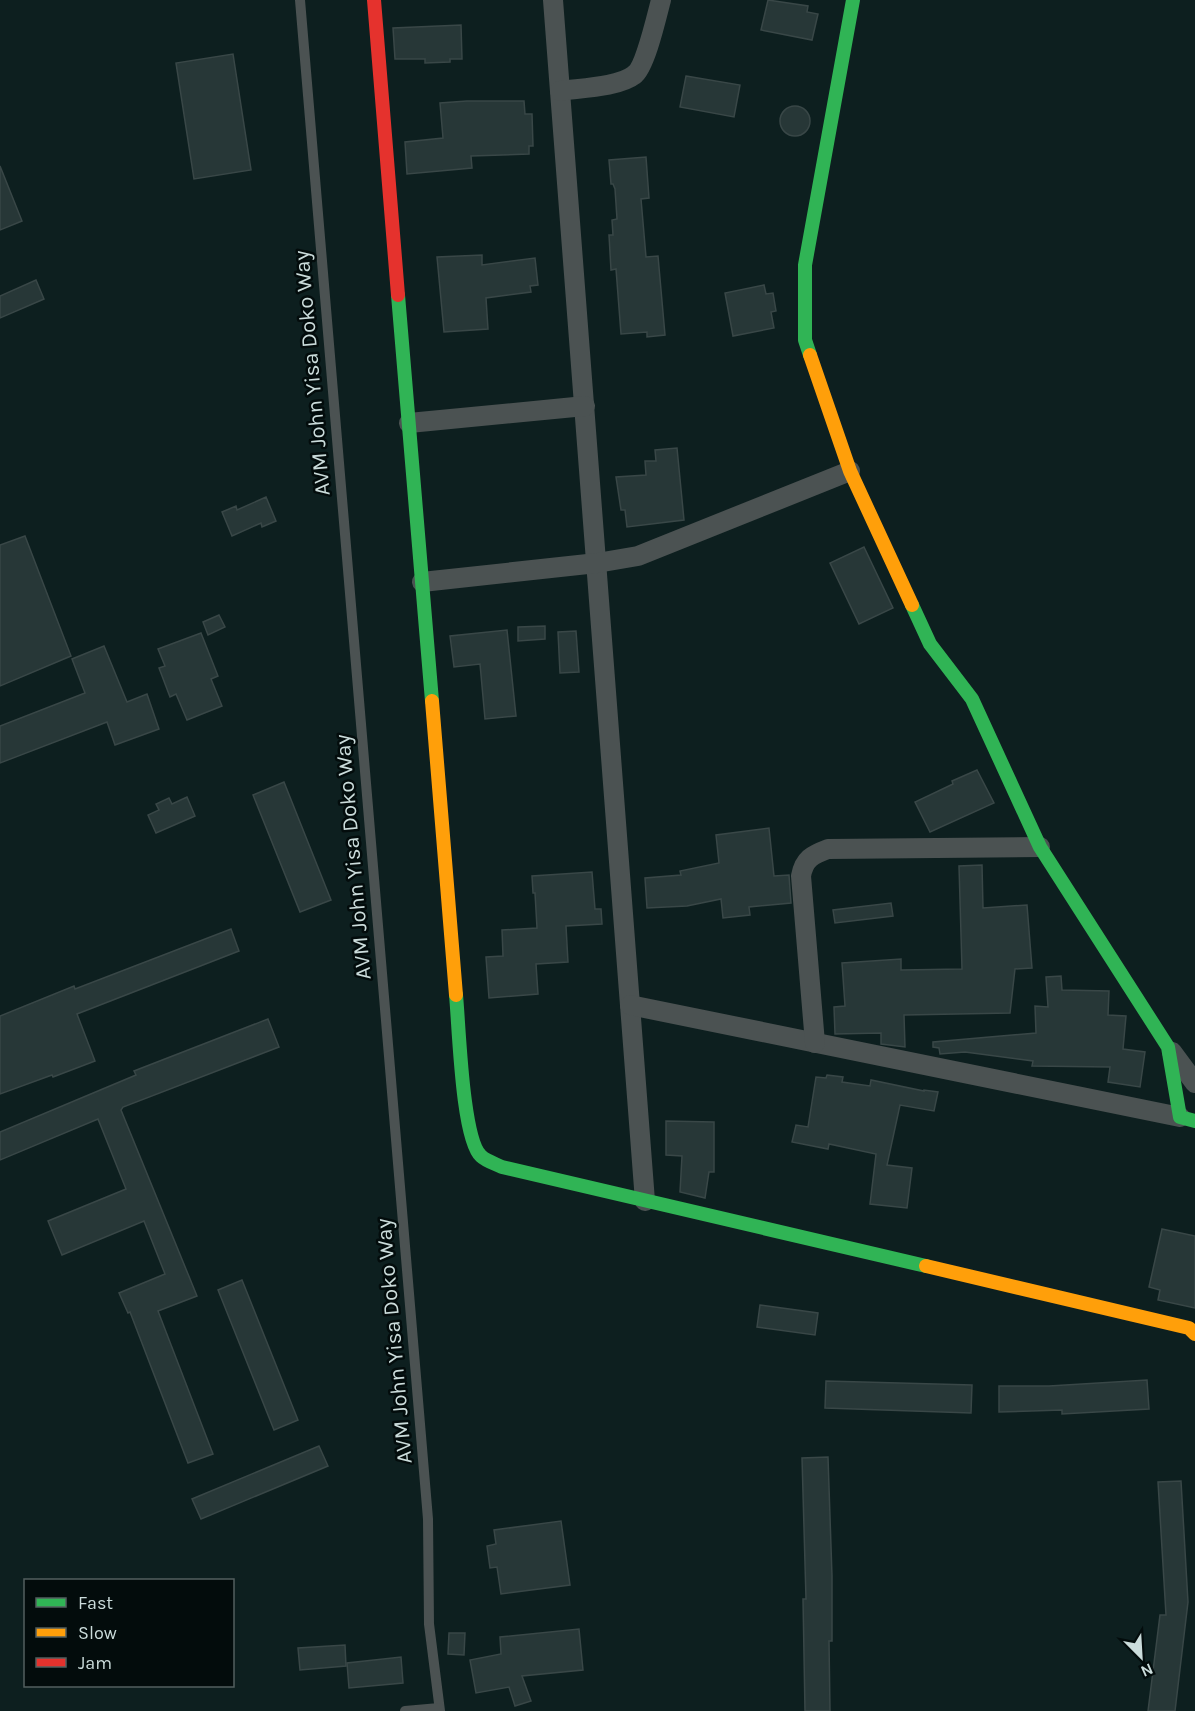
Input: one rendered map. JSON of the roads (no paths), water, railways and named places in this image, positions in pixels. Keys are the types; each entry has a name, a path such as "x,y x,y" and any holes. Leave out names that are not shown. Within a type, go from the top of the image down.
{"street":[{"path":"374,0 465,1102 471,1136 480,1156 502,1167 1189,1328 1195,1334"},
{"path":"553,0 645,1200"},
{"path":"560,91 622,81 636,75 643,63 661,0"},
{"path":"853,0 805,266 805,340 850,471 930,644 972,699 1040,847 1168,1047 1195,1083"},
{"path":"409,423 585,406"},
{"path":"422,582 597,563 638,556 850,471"},
{"path":"815,1043 801,876 803,864 811,855 828,849 1040,847"},
{"path":"630,1005 1187,1119 1168,1047"}],"lane":[{"name":"AVM John Yisa Doko Way","path":"300,0 427,1507 429,1624 440,1710"},
{"path":"405,1711 440,1710"}]}
